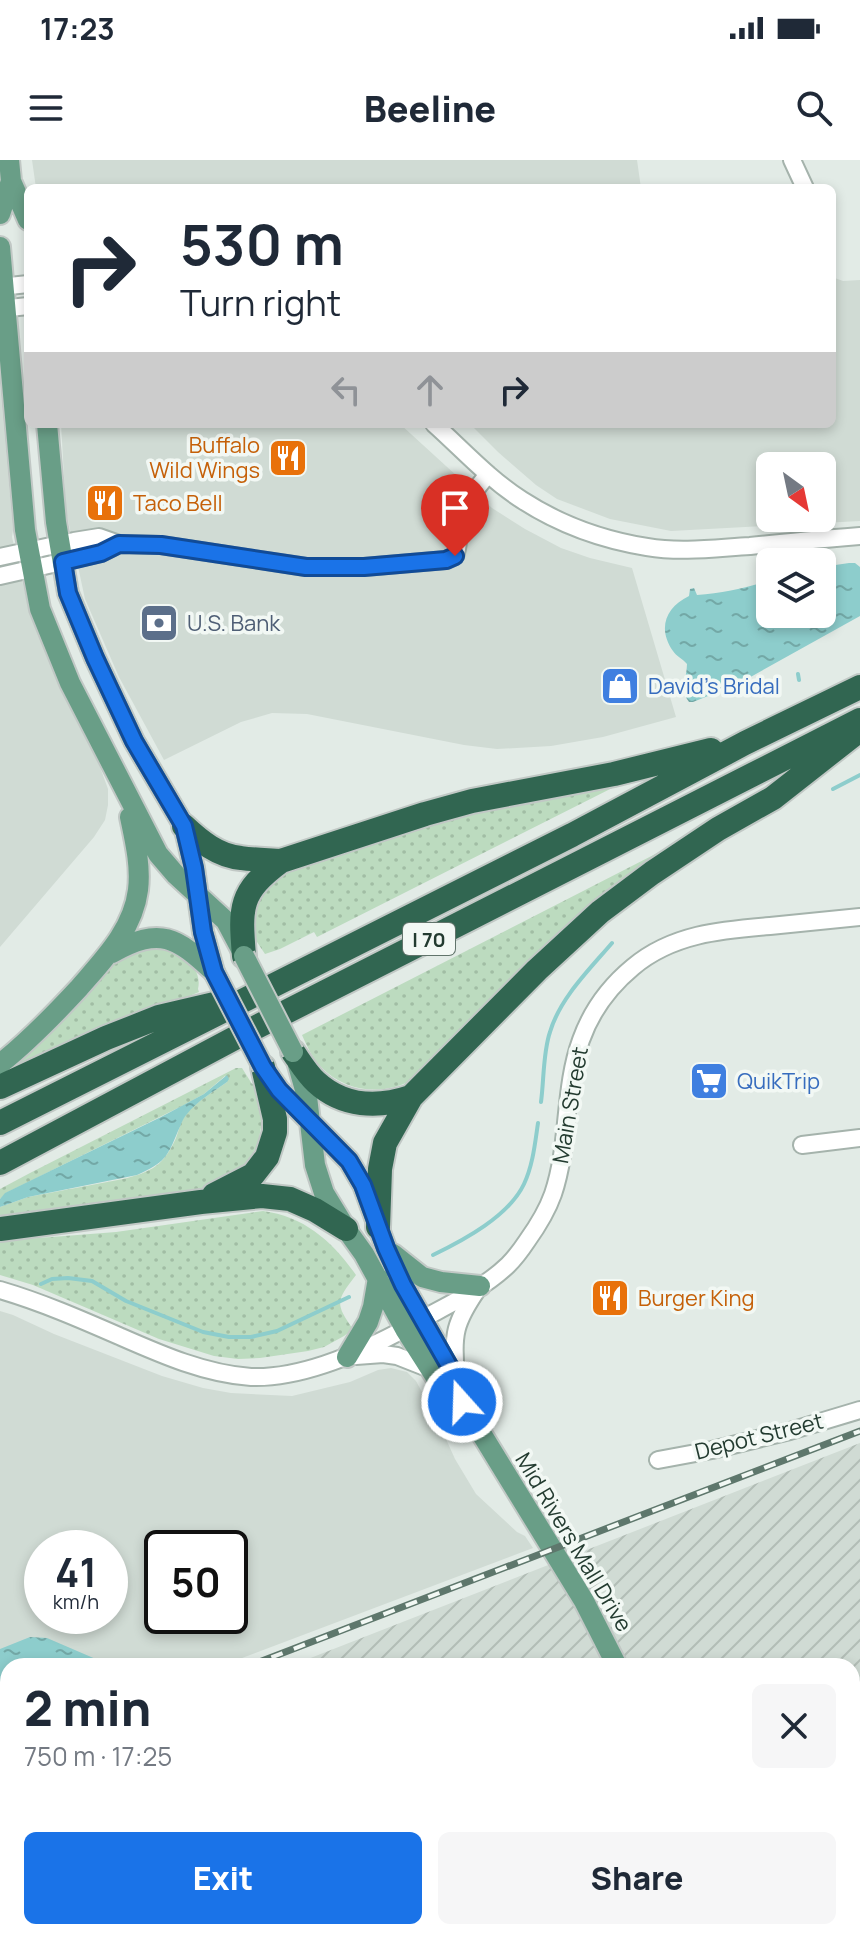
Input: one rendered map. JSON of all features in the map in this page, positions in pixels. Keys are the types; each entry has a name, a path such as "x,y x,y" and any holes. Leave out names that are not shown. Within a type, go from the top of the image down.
{"highway":[{"name":"I 70","path":"0,1123 860,687"},
{"name":"I 70","path":"0,1163 233,1039 860,720"},
{"path":"382,1238 380,1169 385,1143 411,1097 537,970 600,912 718,829 773,798 860,730"},
{"path":"244,956 241,920 244,899 261,876 281,861 472,801 626,771 745,743"},
{"path":"184,826 200,841 237,858 281,861"},
{"path":"0,1087 159,1017 256,995"},
{"path":"293,1052 315,1082 334,1096 353,1103 379,1105 411,1097"},
{"path":"201,1202 253,1175 267,1157 275,1132 275,1119 263,1067"},
{"path":"0,1229 262,1196 290,1199 346,1229"}],"main road":[{"path":"0,214 10,170"},
{"path":"10,170 24,209"},
{"name":"Mid Rivers Mall Drive","path":"0,247 2,308 25,530 40,609 70,683 158,854 226,921 293,1052 307,1097 315,1165 324,1193 378,1278 456,1378 462,1402 569,1575 614,1658"},
{"name":"Mid Rivers Mall Drive","path":"47,428 56,522 68,593 134,741 184,826 194,868 203,932 214,972 263,1067 279,1090 349,1161 363,1185 430,1369 443,1389 462,1402"},
{"path":"0,1064 26,1044 110,954 128,924 138,892 139,867 126,794"},
{"path":"110,954 133,941 153,937 169,939 191,951 214,972"},
{"path":"382,1238 422,1277 480,1286"},
{"path":"347,1357 368,1322 378,1278"}],"street":[{"path":"792,160 803,184"},
{"path":"2,286 24,284"},
{"path":"2,308 24,306"},
{"path":"438,428 488,474 521,499 559,520 617,541 649,548 688,550 860,536"},
{"path":"0,576 30,560 62,553 101,553 119,544 161,545 306,567 364,567 446,560 455,556 459,548 458,533 464,508 488,474"},
{"path":"0,557 30,560"},
{"name":"Main Street","path":"347,1357 480,1286 510,1263 537,1227 552,1196 560,1168 576,1055 589,1022 608,992 633,966 665,946 696,935 860,917"},
{"path":"802,1145 860,1138"},
{"path":"456,1378 453,1344 456,1329 464,1309 480,1286"},
{"path":"0,1290 212,1371 266,1376 305,1370 347,1357 383,1354 430,1369"},
{"name":"Depot Street","path":"658,1460 735,1445 860,1410"}],"shaded area":[{"path":"32,160 637,160 640,184 35,184"},
{"path":"836,278 860,280 860,521 836,522 836,452 756,452 756,527 671,531 610,519 557,499 536,485 474,428 836,428"},
{"path":"0,384 12,537 27,602 46,654 100,767 108,789 108,805 105,820 94,837 0,947"},
{"path":"61,428 404,428 492,508 525,529 561,548 632,568 676,717 603,737 551,746 497,749 307,714 272,713 241,722 164,760 119,677 85,599 66,511"},
{"path":"0,1311 162,1376 231,1393 292,1396 350,1382 378,1370 391,1368 407,1372 416,1381 476,1494 525,1536 533,1548 242,1658 0,1658"},
{"path":"860,1443 860,1658 310,1658"}],"green space":[{"path":"630,779 317,937 314,932 265,954 252,939 251,909 279,874 488,809"},
{"path":"667,848 669,850 414,1079 378,1090 354,1087 331,1076 312,1056 302,1035"},
{"path":"147,946 168,949 185,958 196,972 199,992 6,1072 59,1024 119,958"},
{"path":"236,1068 242,1068 252,1084 255,1083 263,1116 258,1144 238,1172 207,1189 0,1219 0,1207 28,1197 123,1179 156,1166 171,1147 186,1114 227,1082 225,1076 204,1094 184,1105 6,1193 0,1199 0,1189"},
{"path":"263,1211 292,1218 316,1232 338,1252 356,1275 340,1302 353,1329 324,1347 260,1358 214,1356 159,1339 33,1285 0,1275 0,1241 116,1232"}],"water":[{"path":"855,563 860,567 860,616 738,684 689,702 684,689 687,664 673,651 665,626 670,612 689,596 690,589 694,588 697,595 756,584 756,628 836,628 836,565"},
{"path":"227,1075 227,1082 191,1109 168,1153 154,1166 137,1175 28,1197 0,1207 0,1199 5,1193 161,1117 204,1094"},
{"path":"30,1637 47,1638 93,1658 0,1658 0,1649"}],"waterway":[{"path":"798,674 799,680"},
{"path":"833,789 860,775"},
{"path":"541,1102 546,1048 555,1020 576,985 612,943"},
{"path":"433,1255 497,1217 517,1196 530,1169 538,1123"},
{"path":"41,1284 52,1279 68,1278 92,1281 126,1301 203,1332 229,1337 251,1337 277,1331 349,1297"}],"railway":[{"path":"270,1658 860,1431"}],"place":[{"name":"Buffalo Wild Wings","path":"288,458"},
{"name":"Taco Bell","path":"105,503"},
{"name":"U.S. Bank","path":"159,623"},
{"name":"David's Bridal","path":"620,686"},
{"name":"QuikTrip","path":"709,1081"},
{"name":"Burger King","path":"610,1298"}],"route":[{"path":"455,556 446,560 364,567 306,567 161,545 119,544 101,553 63,562 68,593 95,658 134,741 184,826 191,851 203,932 214,972 263,1067 279,1090 349,1161 363,1185 386,1248 403,1285 456,1378 462,1402"}]}
